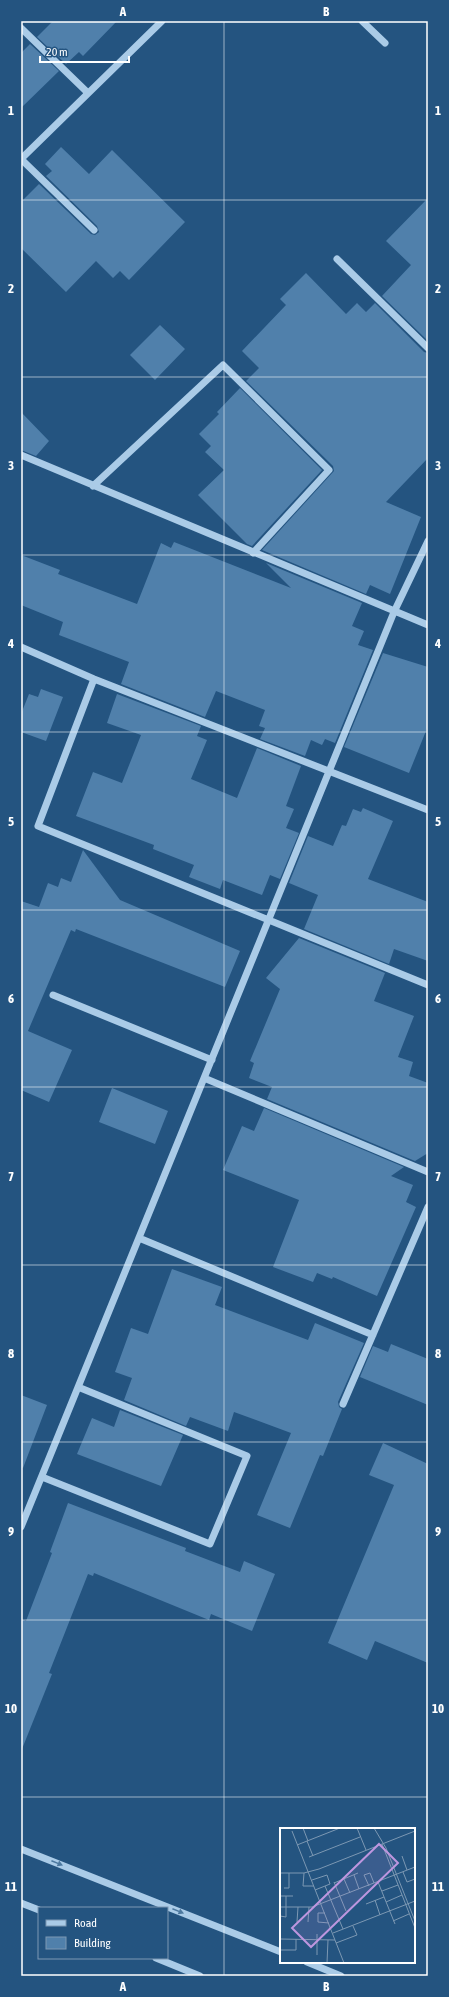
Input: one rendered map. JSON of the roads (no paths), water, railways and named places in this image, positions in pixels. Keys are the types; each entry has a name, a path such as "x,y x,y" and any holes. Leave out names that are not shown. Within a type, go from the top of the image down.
{"street":[{"path":"94,230 21,159 162,21"},
{"path":"362,21 385,43"},
{"path":"21,28 88,93"},
{"path":"337,259 428,348"},
{"path":"93,486 223,365 330,470 253,553"},
{"path":"21,455 428,625"},
{"path":"21,1527 394,612 428,541"},
{"path":"21,647 94,679 428,810"},
{"path":"94,679 38,826 428,985"},
{"path":"53,995 212,1060"},
{"path":"204,1078 428,1172"},
{"path":"343,1404 428,1207"},
{"path":"139,1238 373,1335"},
{"path":"42,1477 210,1544 247,1456 78,1387"},
{"path":"21,1849 167,1907"},
{"path":"21,1903 38,1910"},
{"path":"168,1907 280,1952"},
{"path":"158,1959 200,1976"},
{"path":"309,1963 341,1976"}]}
